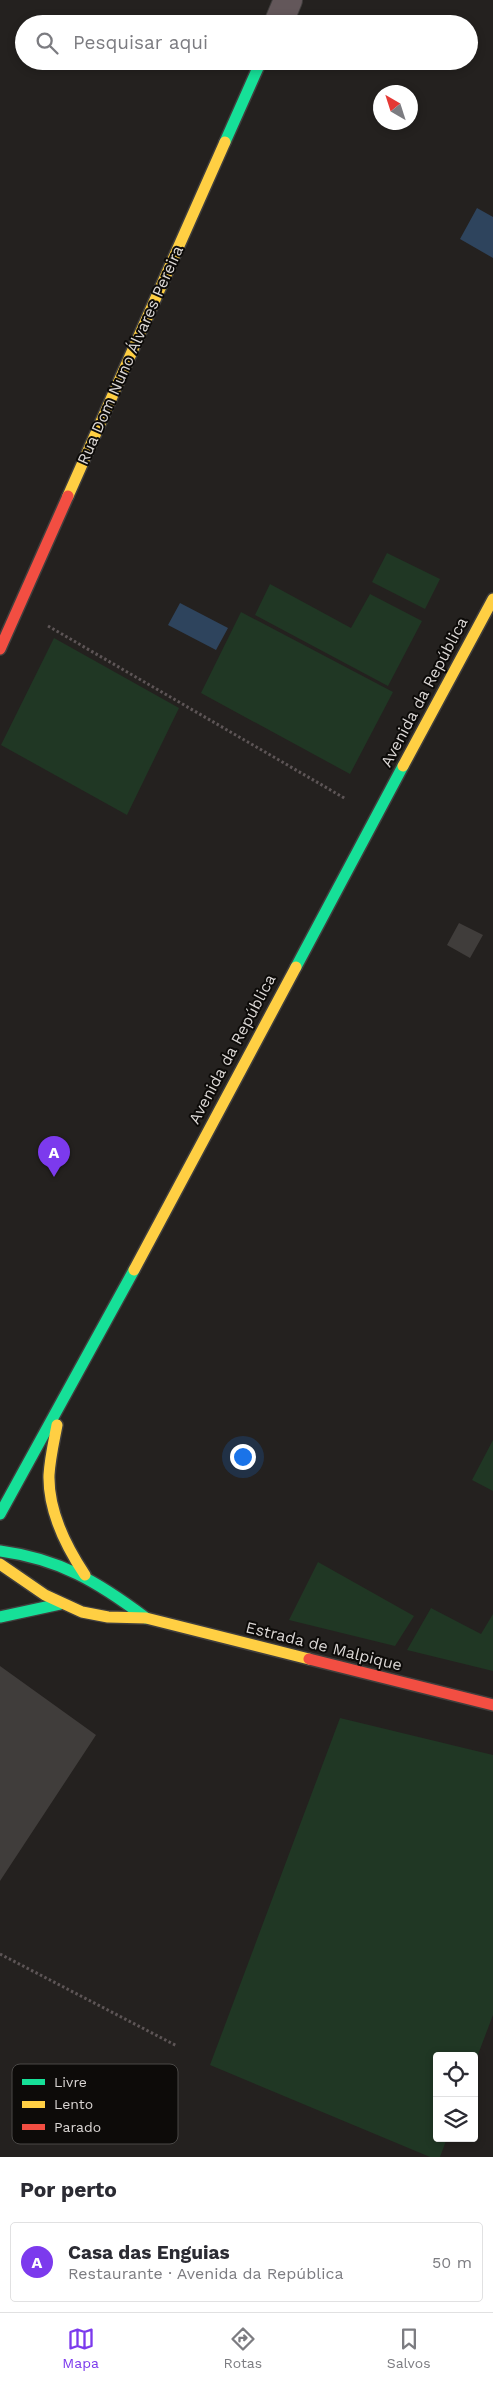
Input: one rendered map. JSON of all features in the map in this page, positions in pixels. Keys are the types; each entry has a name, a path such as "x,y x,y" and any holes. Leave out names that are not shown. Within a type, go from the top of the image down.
{"street":[{"path":"282,15 288,0"},
{"name":"Rua Dom Nuno Álvares Pereira","path":"0,649 9,607 257,70"},
{"name":"Avenida da República","path":"0,1514 493,599"},
{"path":"59,1407 50,1489 58,1524 68,1551 85,1574"},
{"name":"Estrada de Malpique","path":"0,1551 25,1553 85,1574 146,1618"},
{"name":"Estrada de Malpique","path":"0,1564 60,1604 96,1615 146,1618 493,1705"},
{"path":"0,1618 60,1604"}],"path":[{"path":"9,607 376,816"},
{"path":"0,1954 177,2046"}],"green space":[{"path":"387,553 440,579 425,609 372,582"},
{"path":"270,584 351,628 370,594 422,621 388,686 255,615"},
{"path":"241,612 393,692 350,774 201,693"},
{"path":"54,638 179,708 127,815 1,745"},
{"path":"493,1440 493,1491 472,1480"},
{"path":"318,1562 414,1616 395,1646 289,1620"},
{"path":"431,1608 481,1634 493,1614 493,1671 407,1650"},
{"path":"340,1718 493,1755 493,2015 478,2054 478,2052 433,2052 433,2142 446,2142 440,2157 430,2157 210,2065"}],"water":[{"path":"477,208 493,217 493,258 460,239"},
{"path":"180,603 228,628 216,650 168,625"}],"building":[{"path":"459,923 483,935 470,958 447,945"},
{"path":"0,1666 96,1735 0,1881"}],"traffic: fast":[{"path":"225,142 257,70"},
{"path":"296,967 403,766"},
{"path":"0,1514 134,1270"},
{"path":"0,1551 41,1560 78,1574 111,1593 146,1618"},
{"path":"0,1617 60,1604"}],"traffic: slow":[{"path":"68,496 225,142"},
{"path":"403,766 493,599"},
{"path":"134,1270 296,967"},
{"path":"57,1425 49,1475 51,1502 65,1540 85,1575"},
{"path":"0,1564 45,1595 82,1612 108,1617 146,1618 309,1659"}],"traffic: jam":[{"path":"0,649 68,496"},
{"path":"309,1659 493,1705"}],"place":[{"name":"Casa das Enguias","path":"54,1177"}]}
